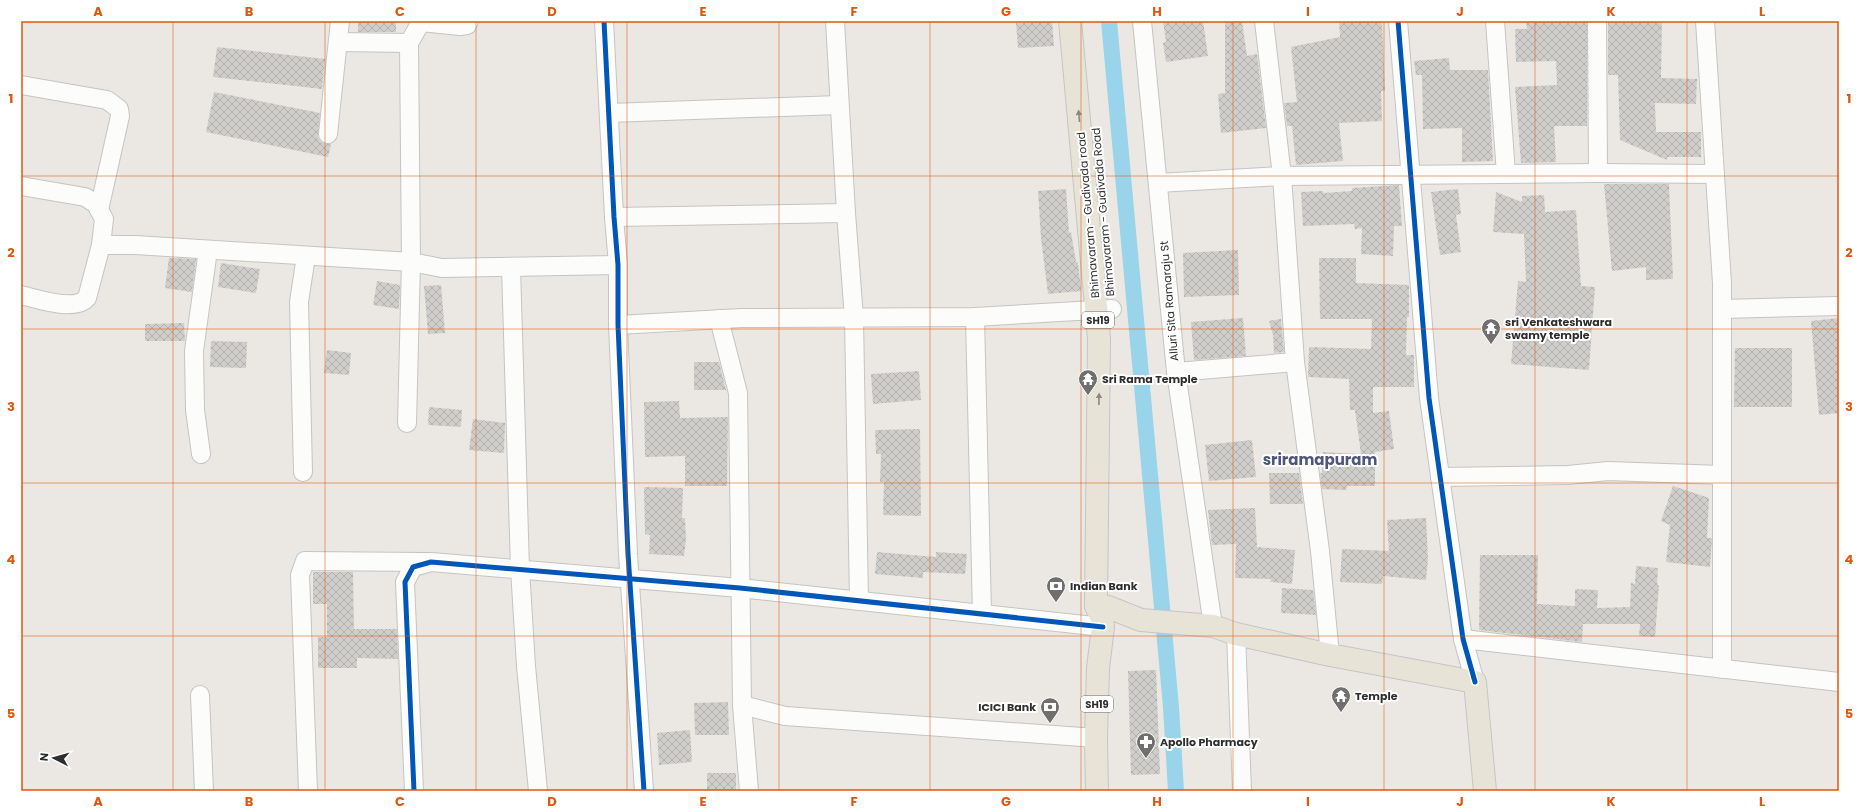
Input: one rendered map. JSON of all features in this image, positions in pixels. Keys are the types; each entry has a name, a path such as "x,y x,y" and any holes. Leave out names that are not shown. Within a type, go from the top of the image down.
{"main road":[{"name":"Bhimavaram - Gudivada road","path":"1070,21 1104,309 1099,339 1102,615 1098,668 1096,738 1097,791"},
{"name":"Bhimavaram - Gudivada Road","path":"1085,21 1104,309"},
{"path":"1102,615 1204,625 1236,634 1330,655 1476,696 1485,791"}],"street":[{"path":"328,134 340,21"},
{"path":"407,423 411,262 409,43 421,22 460,26 467,25 469,21"},
{"path":"604,21 614,217 618,265 618,325 630,579 644,791"},
{"path":"835,21 839,105 854,318 859,601"},
{"name":"Alluri Sita Ramaraju St","path":"1142,21 1176,372 1204,625"},
{"path":"1264,21 1282,176 1295,362 1320,551 1330,655"},
{"path":"1398,21 1429,398 1463,639 1476,696"},
{"path":"1495,21 1506,174"},
{"path":"1597,21 1598,173"},
{"path":"1705,21 1722,283 1722,669"},
{"path":"338,42 409,43"},
{"path":"21,85 107,100 119,109 120,116 99,210"},
{"path":"609,113 839,105"},
{"path":"1158,183 1282,176 1598,173 1715,174"},
{"path":"21,186 85,197 96,204 104,218 101,245 87,298 83,302 72,305 21,295"},
{"path":"614,217 846,213"},
{"path":"101,245 136,245 411,262 442,268 618,265"},
{"path":"201,454 195,410 194,351 208,250"},
{"path":"303,472 299,302 306,256"},
{"path":"511,267 520,569 526,666 538,791"},
{"path":"1722,309 1839,306"},
{"path":"618,325 719,319 975,317 1104,309"},
{"path":"975,317 982,614"},
{"path":"719,319 738,393 742,705 749,791"},
{"path":"1176,372 1295,362"},
{"path":"1440,477 1568,475 1608,471 1722,475"},
{"path":"308,791 300,575 305,561 431,562 740,588 982,614 1102,615"},
{"path":"414,791 405,582 413,567 431,562"},
{"path":"1236,634 1242,791"},
{"path":"1463,639 1839,682"},
{"path":"200,695 204,791"},
{"path":"742,705 784,716 1096,738"}],"building":[{"path":"358,21 396,21 396,32 358,32"},
{"path":"1052,21 1054,46 1018,48 1016,23"},
{"path":"1163,21 1203,21 1208,56 1166,62 1163,43 1166,42"},
{"path":"1225,21 1242,21 1247,56 1257,54 1266,128 1221,133 1218,94 1225,93"},
{"path":"1339,21 1382,21 1385,91 1381,91 1382,121 1339,123 1343,161 1296,165 1292,126 1287,126 1284,103 1297,102 1291,47 1340,37"},
{"path":"1526,21 1587,21 1587,126 1554,126 1556,162 1521,163 1515,87 1557,85 1556,61 1516,62 1515,29 1527,29"},
{"path":"1608,21 1662,21 1661,78 1697,79 1696,104 1655,103 1656,132 1701,132 1701,157 1667,157 1667,160 1620,140 1618,75 1608,75"},
{"path":"217,47 325,59 322,89 213,77"},
{"path":"1449,58 1450,70 1488,70 1493,161 1462,162 1462,128 1423,129 1422,75 1416,75 1414,61"},
{"path":"214,92 320,113 318,138 322,143 331,144 328,157 206,132"},
{"path":"1604,184 1669,184 1673,279 1646,280 1646,267 1612,271"},
{"path":"1399,185 1402,226 1394,226 1393,256 1361,254 1362,228 1355,229 1354,224 1303,226 1301,192 1323,191 1323,193 1352,191 1352,188"},
{"path":"1066,189 1069,233 1071,232 1076,262 1078,262 1081,291 1048,294 1041,238 1038,191"},
{"path":"1458,189 1461,214 1456,215 1461,252 1440,255 1431,192"},
{"path":"1496,192 1522,202 1522,196 1544,195 1545,212 1576,210 1581,286 1595,287 1589,370 1511,364 1518,281 1526,282 1524,234 1493,232"},
{"path":"1238,250 1239,295 1184,297 1183,253"},
{"path":"169,258 196,259 192,292 165,288"},
{"path":"1319,258 1356,258 1356,283 1409,285 1409,317 1407,317 1406,355 1414,355 1414,387 1373,387 1373,413 1389,411 1394,449 1375,452 1375,486 1347,486 1346,490 1322,489 1320,473 1322,473 1323,452 1361,454 1355,410 1350,410 1349,379 1308,377 1309,347 1371,349 1372,319 1320,319"},
{"path":"221,263 260,269 256,293 218,287"},
{"path":"377,281 400,285 399,309 373,305"},
{"path":"441,285 445,333 428,334 424,286"},
{"path":"1243,318 1246,356 1194,360 1191,322"},
{"path":"1839,318 1839,413 1819,415 1811,321"},
{"path":"1281,319 1284,352 1274,353 1273,335 1269,321"},
{"path":"184,323 185,341 145,341 145,324"},
{"path":"211,341 247,342 246,368 210,367"},
{"path":"1735,348 1792,348 1792,407 1734,407"},
{"path":"327,350 351,353 349,375 324,373"},
{"path":"694,362 719,362 726,390 694,390"},
{"path":"919,371 921,400 873,404 871,374"},
{"path":"679,401 680,418 728,417 727,486 685,486 685,456 645,457 644,402"},
{"path":"429,407 462,410 461,427 428,425"},
{"path":"473,419 505,423 504,453 469,450"},
{"path":"920,429 921,516 883,515 884,482 880,482 881,454 876,454 875,430"},
{"path":"1252,440 1256,477 1209,481 1205,445"},
{"path":"1269,473 1299,473 1303,504 1270,504"},
{"path":"1673,486 1709,498 1707,538 1712,538 1710,567 1666,562 1670,525 1661,521"},
{"path":"644,487 683,488 682,518 685,518 686,539 684,556 649,554 650,535 645,534"},
{"path":"1255,508 1257,547 1295,550 1292,584 1270,582 1271,579 1235,578 1236,544 1212,545 1208,510"},
{"path":"1426,518 1428,559 1426,580 1383,576 1382,584 1340,582 1342,549 1389,551 1387,520"},
{"path":"877,552 936,557 936,552 967,554 965,574 923,572 923,578 875,574"},
{"path":"1480,555 1538,555 1537,604 1575,606 1575,589 1598,590 1597,608 1630,607 1631,583 1635,584 1636,566 1658,568 1657,585 1659,585 1655,637 1639,636 1640,624 1583,624 1582,642 1479,630"},
{"path":"313,572 353,572 354,629 397,629 398,659 357,658 357,668 318,668 318,637 327,637 327,604 313,604"},
{"path":"1282,588 1313,590 1316,615 1281,613"},
{"path":"1156,670 1160,774 1131,775 1128,671"},
{"path":"728,702 729,735 695,735 694,703"},
{"path":"690,730 692,762 659,765 657,733"},
{"path":"707,773 736,773 736,791 707,791"}],"waterway":[{"path":"1109,21 1171,707 1176,791"}],"cycle path":[{"path":"604,21 614,217 618,265 618,325 628,554 644,791"},
{"path":"1398,21 1429,398 1463,639 1475,682"},
{"path":"414,791 405,582 413,567 431,562 740,588 1103,627"}],"place":[{"name":"sri Venkateshwara swamy temple","path":"1491,345"},
{"name":"Sri Rama Temple","path":"1088,396"},
{"name":"Indian Bank","path":"1056,603"},
{"name":"Temple","path":"1341,713"},
{"name":"ICICI Bank","path":"1050,724"},
{"name":"Apollo Pharmacy","path":"1146,759"}],"district":[{"name":"sriramapuram","path":"1320,459"}]}
